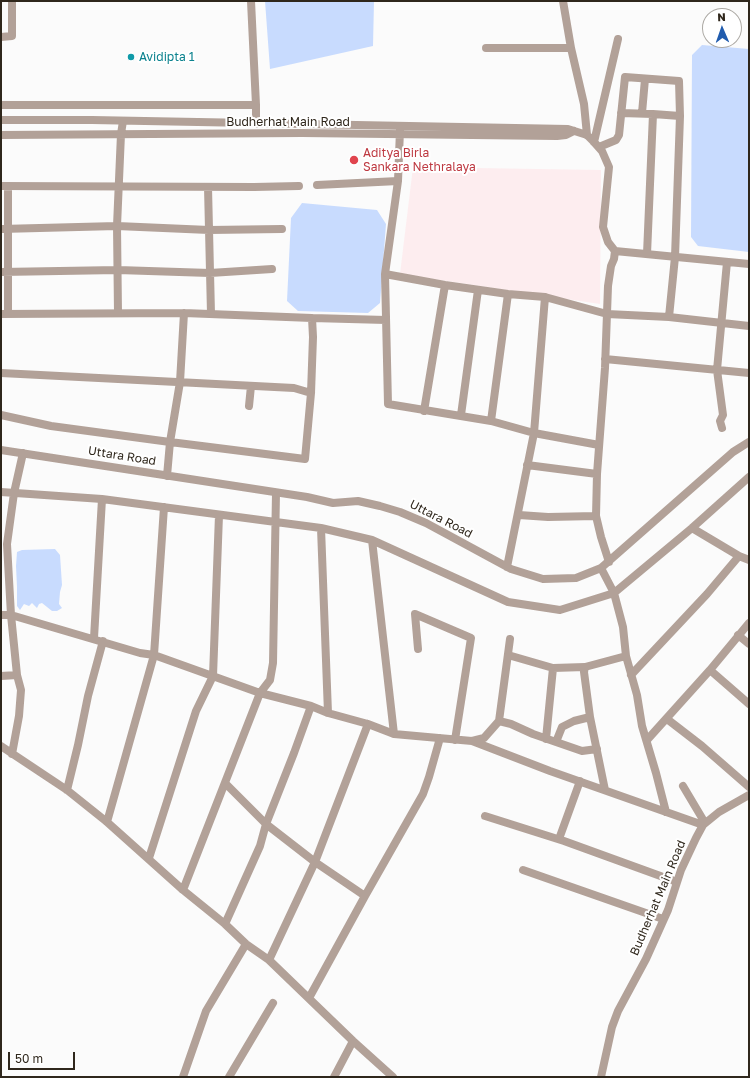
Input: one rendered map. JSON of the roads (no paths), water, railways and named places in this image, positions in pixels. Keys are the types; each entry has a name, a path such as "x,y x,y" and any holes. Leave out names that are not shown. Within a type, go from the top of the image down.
{"street":[{"path":"1,37 12,36 12,1"},
{"path":"251,1 256,124"},
{"path":"563,1 571,48 584,104 587,135"},
{"path":"618,39 596,144 616,140 619,135 625,77 679,81 680,116 675,257 669,317"},
{"path":"486,48 571,48"},
{"path":"642,114 645,78"},
{"path":"1,105 256,105"},
{"path":"621,113 680,116"},
{"path":"647,254 653,114"},
{"name":"Budherhat Main Road","path":"1,120 561,128 587,135 602,151 609,167 603,227 608,242 615,251"},
{"path":"118,313 118,187 123,121"},
{"path":"401,126 398,181 385,274 388,404 424,411 461,415 491,421 534,433 599,445"},
{"name":"Budherhat Main Road","path":"1,135 302,133 557,136 566,135 574,131"},
{"path":"317,185 398,181"},
{"path":"299,186 5,186 5,314 184,313 386,320"},
{"path":"208,187 210,314"},
{"path":"5,229 117,226 209,230 282,229"},
{"path":"609,562 596,516 597,474 609,276 615,251 749,264"},
{"path":"722,428 720,421 723,415 717,370 727,262"},
{"path":"5,272 118,270 210,273 272,270"},
{"path":"385,274 478,290 545,297 607,314 669,317 749,326"},
{"path":"424,411 446,285"},
{"path":"461,415 478,290"},
{"path":"491,421 508,294"},
{"path":"508,567 534,433 545,297"},
{"path":"167,476 170,442 180,382 184,313"},
{"path":"1,415 51,426 305,459 311,393 313,337 312,318"},
{"path":"605,359 749,372"},
{"path":"1,373 294,388 311,393"},
{"path":"249,406 251,386"},
{"name":"Uttara Road","path":"1,450 22,457 167,476 334,503 358,502 380,506 400,512 426,523 508,567 543,579 576,578 601,568 733,452 749,442"},
{"path":"12,754 20,716 21,690 17,675 4,545 22,457"},
{"path":"527,465 597,474"},
{"path":"1,492 102,499 321,528 372,540 508,602 560,610 614,593 692,528 749,477"},
{"path":"183,890 260,693 270,680 272,663 276,493"},
{"path":"94,638 102,499"},
{"path":"107,822 154,655 164,507"},
{"path":"149,858 196,711 213,676 219,515"},
{"path":"518,515 548,517 596,516"},
{"path":"321,528 328,713"},
{"path":"692,528 739,556 749,560"},
{"path":"372,540 394,734"},
{"path":"631,675 707,594 739,556"},
{"path":"601,568 614,593 623,627 626,656 637,695 642,726 666,812"},
{"path":"418,649 415,614 470,638 455,740"},
{"path":"1,615 11,615 94,638 140,653 154,655 260,693 311,706 394,734 472,741 666,812 704,824"},
{"path":"647,740 710,670 749,623"},
{"path":"738,635 749,644"},
{"path":"472,741 484,738 499,721 510,639"},
{"path":"67,790 88,696 103,641"},
{"path":"508,655 553,668 585,667 626,656"},
{"path":"585,667 584,680 590,717 605,790"},
{"path":"546,739 553,668"},
{"path":"710,670 749,704"},
{"path":"1,676 17,675"},
{"path":"225,924 260,846 266,824 311,706"},
{"path":"556,742 562,727 574,721 590,717"},
{"path":"667,718 749,787"},
{"path":"499,721 511,724 546,739 582,750 597,749"},
{"path":"268,960 315,862 368,724"},
{"path":"309,998 423,794 440,738"},
{"path":"1,746 67,790 107,822 183,890 225,924 246,944 268,960 393,1077"},
{"path":"559,839 580,781"},
{"path":"225,783 266,824 315,862 366,896"},
{"path":"683,786 704,824"},
{"name":"Budherhat Main Road","path":"600,1077 612,1027 618,1011 646,959 688,855 704,824 719,812 749,794"},
{"path":"485,816 559,839 677,882"},
{"path":"523,870 663,919"},
{"path":"183,1077 206,1011 246,944"},
{"path":"229,1077 274,1003"},
{"path":"334,1077 353,1041"}],"water":[{"path":"265,1 374,1 373,46 270,69"},
{"path":"702,45 702,48 749,49 749,252 698,246 691,237 692,55"},
{"path":"302,203 377,210 386,224 380,303 368,313 298,311 287,301 291,218"},
{"path":"55,549 60,555 62,585 59,604 62,608 57,611 52,611 42,603 39,604 37,608 32,603 29,606 24,604 20,610 17,606 17,552 22,550"}],"place":[{"name":"Avidipta 1","path":"131,57"},
{"name":"Aditya Birla Sankara Nethralaya","path":"354,160"}]}
